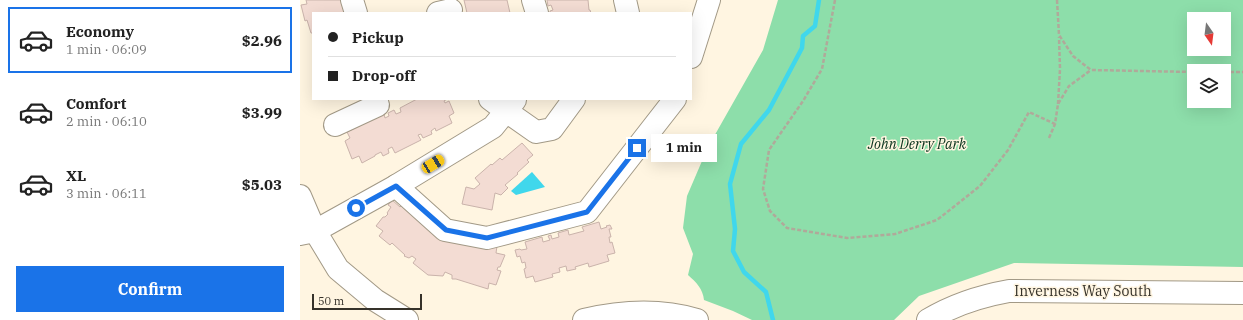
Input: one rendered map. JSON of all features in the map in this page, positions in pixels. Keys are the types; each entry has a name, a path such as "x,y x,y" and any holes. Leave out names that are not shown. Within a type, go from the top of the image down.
{"street":[{"path":"352,0 356,12"},
{"path":"533,0 537,12"},
{"path":"625,0 628,12"},
{"path":"692,54 709,0"},
{"path":"307,232 396,186 493,127 504,103 536,132 552,129 573,100"},
{"path":"396,186 446,230 487,238 587,212 674,100"},
{"path":"335,126 383,101"},
{"path":"300,196 307,232 338,269 375,300 408,320"},
{"name":"Inverness Way South","path":"928,320 938,314 973,300 1009,291 1243,293"},
{"path":"584,320 608,315 651,312 697,320"}],"path":[{"path":"835,0 822,69 803,101 769,150 763,189 770,211 787,228 847,238 896,234 937,220 980,186 1008,150 1029,112 1054,124"},
{"path":"1049,138 1054,124 1058,104 1060,69 1057,0"},
{"path":"1059,35 1073,56 1090,70 1187,72"},
{"path":"1058,104 1070,86 1090,70"},
{"path":"1231,72 1243,72"}],"green space":[{"name":"John Derry Park","path":"778,0 1243,0 1243,267 1014,263 919,296 894,320 752,320 704,300 699,286 688,275 693,254 683,228 687,196 708,147 763,50"}],"water":[{"path":"532,172 545,187 516,195 511,191"}],"building":[{"path":"306,0 343,0 346,12 312,12 311,33 307,20 305,21 301,5 307,4"},
{"path":"464,0 507,0 510,12 467,12"},
{"path":"547,0 588,0 591,12 550,12 553,10 551,5 548,6"},
{"path":"415,100 446,100 444,101 445,103 449,101 454,113 449,116 452,123 436,131 435,128 431,131 432,134 423,138 421,134 418,135 421,140 395,153 392,147 388,149 389,153 383,156 381,152 362,163 359,156 352,159 345,141 350,138 347,132 384,114 385,118 389,116 388,113 394,110 396,114 401,112 400,108"},
{"path":"522,143 533,155 527,160 529,162 517,173 518,174 505,185 508,188 501,195 495,193 492,210 462,204 466,187 474,189 480,184 475,178 500,158 502,160"},
{"path":"392,200 400,207 404,203 497,246 496,253 505,255 500,267 498,267 497,270 501,271 496,285 489,283 488,289 452,279 452,275 445,272 443,276 428,275 413,263 416,259 412,256 409,258 404,256 405,255 392,243 390,245 379,236 383,231 376,226 383,217 388,214 387,213 391,207 388,205"},
{"path":"599,222 601,229 610,225 612,229 609,229 611,237 609,237 615,253 607,255 609,261 589,267 588,263 575,267 576,269 567,271 566,266 559,268 560,272 552,274 553,277 535,282 533,276 526,278 524,269 526,268 525,262 522,263 520,256 517,257 515,250 527,249 525,242 542,237 543,242 550,240 548,236 551,235 552,239 559,237 558,233 568,230 569,235 584,231 582,227"}],"waterway":[{"path":"773,320 766,292 744,272 733,251 735,229 730,184 741,144 769,110 802,48 803,36 815,26 819,0"}],"route":[{"path":"356,208 396,186 446,230 487,238 587,212 637,148"}]}
